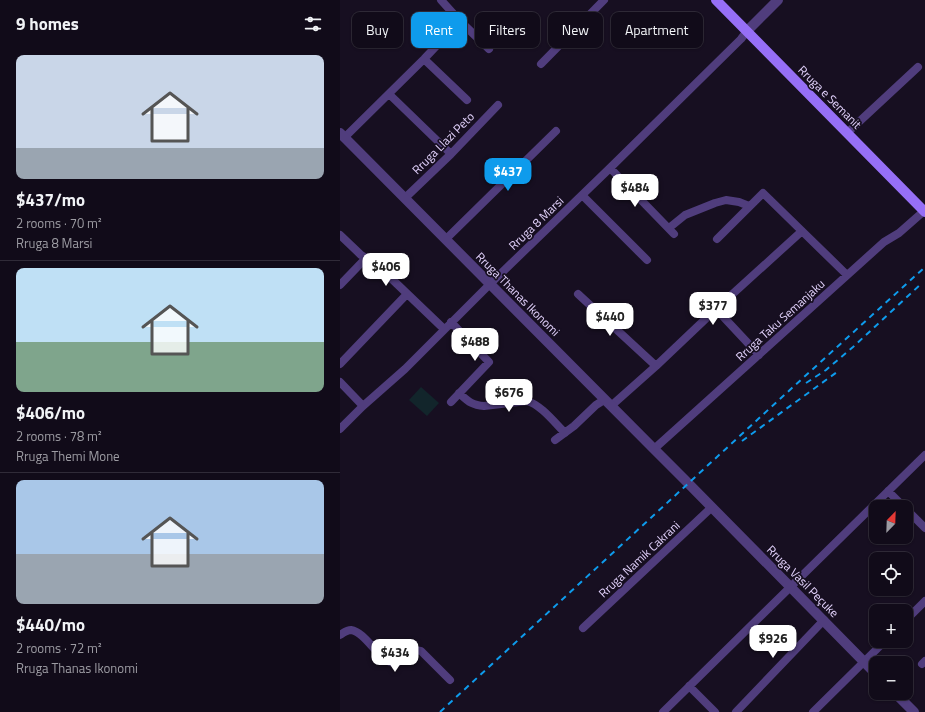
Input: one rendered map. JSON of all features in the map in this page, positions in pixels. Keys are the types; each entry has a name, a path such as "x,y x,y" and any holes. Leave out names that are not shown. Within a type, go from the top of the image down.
{"main road":[{"name":"Rruga e Semanit","path":"716,0 924,211"}],"street":[{"path":"441,0 452,12"},
{"path":"541,64 604,0"},
{"path":"747,31 778,0"},
{"path":"467,28 489,49"},
{"name":"Rruga 8 Marsi","path":"340,429 399,374 610,168 741,39 747,31"},
{"path":"342,135 389,94 434,48"},
{"path":"424,59 467,100"},
{"path":"847,133 918,67"},
{"path":"389,94 451,154"},
{"name":"Rruga Llazi Peto","path":"405,198 451,154 498,105"},
{"path":"446,239 556,131"},
{"name":"Rruga Thanas Ikonomi","path":"342,135 712,507"},
{"path":"610,168 672,231 686,214 721,201 726,200 739,202 749,206"},
{"path":"717,239 762,193 847,275"},
{"path":"582,195 647,260"},
{"name":"Rruga Taku Semanjaku","path":"654,449 884,242 899,233 924,211"},
{"path":"555,440 574,426 596,405 608,403 656,366 802,231"},
{"path":"340,235 361,255 373,261 444,330"},
{"path":"340,285 366,258"},
{"path":"340,364 407,294"},
{"path":"578,294 656,366"},
{"path":"716,309 759,355"},
{"path":"451,322 489,362 451,402"},
{"path":"340,382 363,406"},
{"path":"459,393 470,403 477,406 527,401 533,402 565,433"},
{"path":"663,712 925,455"},
{"path":"888,491 897,500"},
{"name":"Rruga Vasil Peçuke","path":"712,507 869,667"},
{"name":"Rruga Namik Cakrani","path":"582,628 712,507"},
{"path":"913,516 925,528"},
{"path":"913,613 925,601"},
{"path":"736,712 824,620"},
{"path":"340,635 351,630 356,632 384,658 392,663 397,662 413,651 421,651 450,680"},
{"path":"813,712 878,648"},
{"path":"689,686 715,712"},
{"path":"902,700 914,712"}],"shaded area":[{"path":"421,387 439,403 427,416 409,400"}],"railway":[{"path":"440,712 925,267"},
{"path":"806,383 826,370 853,347 921,284"},
{"path":"742,441 837,372"}]}
